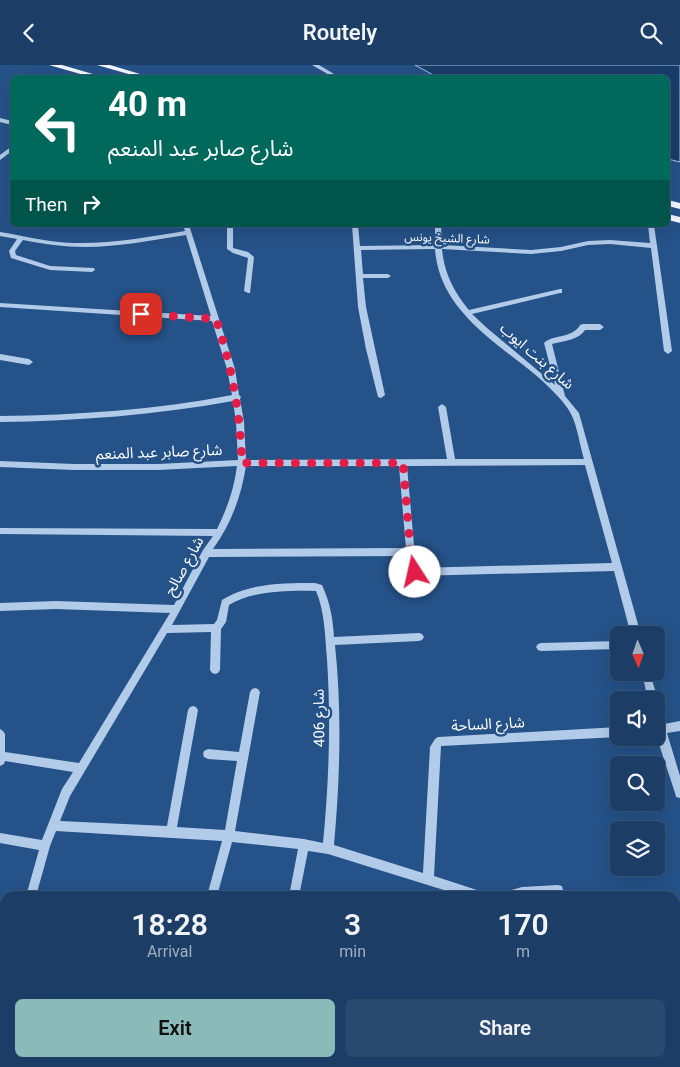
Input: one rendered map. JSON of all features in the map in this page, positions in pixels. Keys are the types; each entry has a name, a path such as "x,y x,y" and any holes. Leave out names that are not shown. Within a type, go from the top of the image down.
{"main road":[{"path":"53,65 91,75"},
{"path":"103,65 139,75"}],"street":[{"path":"316,65 333,75"},
{"path":"0,158 10,150"},
{"path":"230,227 230,249 234,252 246,253 251,257 248,291"},
{"path":"356,227 359,276 370,349 381,395"},
{"name":"شارع بنت ايوب","path":"438,227 438,247 441,265 455,298 479,326 562,395 575,413 634,626"},
{"path":"651,227 668,351"},
{"path":"0,233 21,238 74,245 102,244 187,229"},
{"name":"شارع صالح","path":"32,891 45,846 66,793 177,609 206,553 220,533 233,505 239,484 242,463 232,369 187,229"},
{"path":"21,238 12,251 13,256 50,268 92,270"},
{"name":"شارع الشيخ يونس","path":"357,248 438,247 530,252 560,249 588,243 610,242 654,246"},
{"path":"359,276 388,276"},
{"path":"467,313 560,291"},
{"path":"0,305 216,319"},
{"path":"562,395 548,343 551,340 565,339 570,334 580,332 582,327 600,327"},
{"path":"0,357 28,362"},
{"path":"0,419 112,416 188,406 236,397"},
{"path":"442,407 450,462"},
{"name":"شارع صابر عبد المنعم","path":"0,464 74,467 158,467 242,463 588,462"},
{"path":"403,463 412,569 415,572 618,567"},
{"path":"0,531 220,533"},
{"path":"206,553 411,552"},
{"name":"شارع 406","path":"216,628 220,625 225,603 234,597 282,588 319,588 330,641 336,738 328,849"},
{"path":"0,607 56,605 177,609"},
{"path":"165,629 216,628 215,670"},
{"path":"330,641 419,637"},
{"path":"541,647 610,645"},
{"path":"213,891 229,835 255,691"},
{"path":"170,833 193,710"},
{"path":"665,729 680,726"},
{"name":"شارع الساحة","path":"428,880 435,747 438,742 610,732"},
{"path":"0,734 0,758 80,768"},
{"path":"664,746 680,793"},
{"path":"208,754 244,757"},
{"path":"52,827 229,835 304,844 328,849 464,891"},
{"path":"0,838 45,846"},
{"path":"295,891 304,844"},
{"path":"540,891 558,890"}],"water":[{"path":"415,65 680,65 680,162 670,160 670,75 433,75"}],"route":[{"path":"141,314 216,319 232,369 240,422 242,463 403,463 412,569 415,572"}]}
